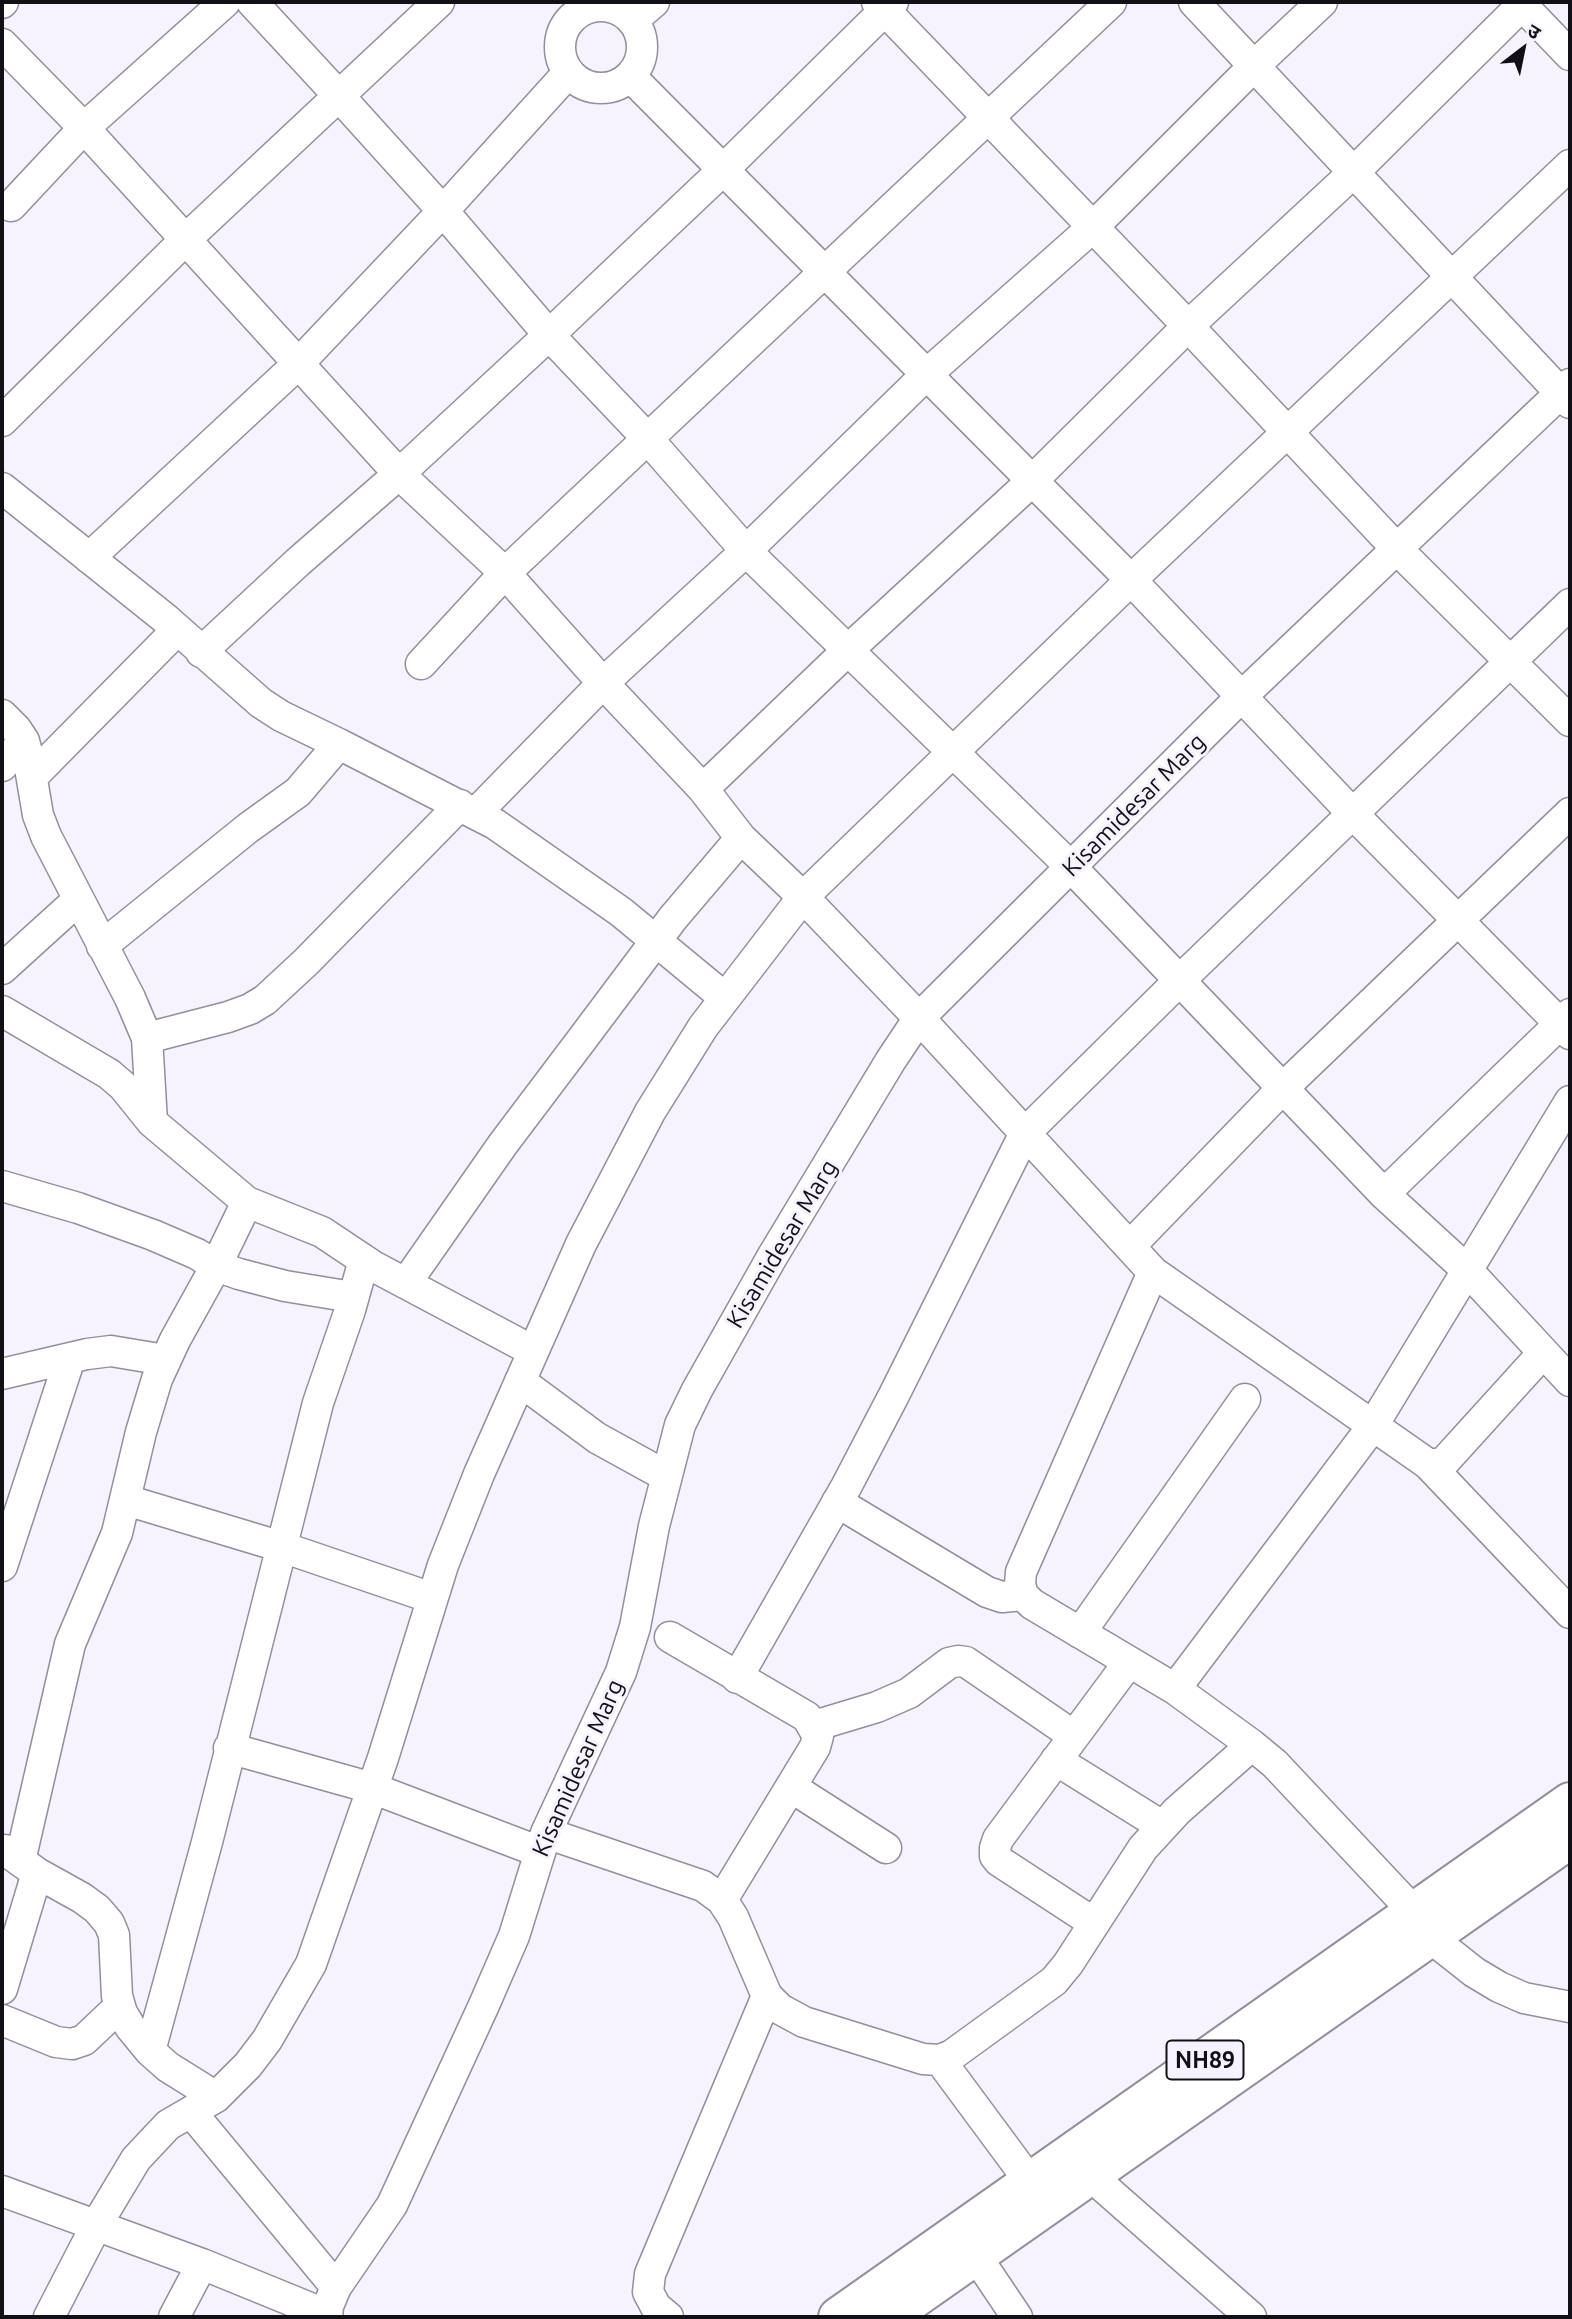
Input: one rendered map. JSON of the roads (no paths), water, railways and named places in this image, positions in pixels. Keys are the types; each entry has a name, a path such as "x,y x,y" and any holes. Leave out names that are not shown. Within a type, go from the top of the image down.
{"main road":[{"name":"NH89","path":"888,2317 1091,2176 1423,1926 1570,1802"},
{"name":"NH89","path":"838,2317 1031,2182 1423,1926 1570,1839"}],"street":[{"path":"11,206 84,128 225,2"},
{"path":"252,2 443,211 549,335 647,438 746,551 1072,868 1384,1194 1467,1270 1570,1381"},
{"path":"2,421 186,239 439,2"},
{"path":"421,664 505,573 1111,2"},
{"path":"1194,2 1353,173 1567,393"},
{"path":"147,1038 228,1017 265,1000 746,551 927,374 1093,227 1322,2"},
{"path":"703,789 847,651 1032,481 1188,326 1353,173 1522,3 1570,55"},
{"path":"201,652 549,335 723,170 885,4 989,119 1397,549 1570,721"},
{"path":"596,5 623,11 644,11 641,34 643,49 639,64 631,77 616,86 599,89 582,84 568,73 561,60 559,44 565,9 583,9 596,5"},
{"path":"2,44 84,128 399,474 505,573 603,684 703,789 741,838 803,897 919,1018 1153,1272 1428,1464 1570,1614"},
{"path":"89,558 298,364 443,211 568,73"},
{"path":"631,77 1130,580 1354,815 1567,1024 1384,1194"},
{"path":"49,2317 97,2224 142,2152 168,2125 203,2104 248,2065 267,2040 311,1964 372,1788 443,1565 479,1474 581,1244 650,1112 704,1027 803,897 1130,580 1570,165"},
{"name":"Kisamidesar Marg","path":"324,2309 392,2205 509,1947 543,1843 621,1672 635,1627 645,1569 680,1425 696,1390 772,1257 891,1060 919,1018 1241,697 1567,393"},
{"path":"2,488 177,630 261,703 281,716 468,809 573,878 657,940 725,998"},
{"path":"737,1678 894,1395 1025,1133 1570,604"},
{"path":"32,777 177,630"},
{"path":"2,715 24,741 38,815 46,836 138,1015 147,1038 152,1122"},
{"path":"2,766 24,741"},
{"path":"102,946 248,828 298,792 339,744"},
{"path":"1130,1246 1283,1087 1570,813"},
{"path":"406,1283 503,1144 657,940 741,838"},
{"path":"2,969 78,900"},
{"path":"2,1011 109,1074 123,1086 152,1122 247,1202 305,1223 364,1260 533,1351"},
{"path":"1175,1689 1372,1427 1570,1101"},
{"path":"2,1186 65,1204 153,1235 197,1254 216,1266 265,1281 352,1297"},
{"path":"2,1989 19,1860 70,1644 111,1549 126,1500 141,1432 165,1360 247,1202"},
{"path":"150,2051 204,1855 318,1403 364,1260"},
{"path":"1153,1272 1021,1572 1023,1595 1032,1604 1175,1689 1275,1764 1423,1926 1474,1972 1524,1998 1570,2007"},
{"path":"2,1374 70,1358 111,1352 165,1360"},
{"path":"1428,1464 1446,1461 1543,1353"},
{"path":"2,1566 70,1358"},
{"path":"520,1381 597,1438 666,1476"},
{"path":"1080,1633 1245,1399"},
{"path":"126,1500 282,1547 432,1598"},
{"path":"837,1502 987,1592 1002,1597 1023,1595"},
{"path":"670,1637 807,1717 818,1736 815,1747 722,1900"},
{"path":"814,1727 877,1707 909,1693 949,1663 958,1661 966,1662 1074,1736"},
{"path":"1094,1923 995,1856 998,1839 1129,1662"},
{"path":"229,1748 372,1788 543,1843 703,1886 722,1900 733,1917 766,1996 780,2009 804,2022 923,2059 940,2060 952,2055 1054,1981 1068,1964 1143,1848 1162,1826 1252,1745"},
{"path":"1056,1760 1162,1826"},
{"path":"791,1787 886,1848"},
{"path":"19,1860 82,1898 97,1909 109,1923 114,1936 117,1996 131,2028 203,2104 324,2309"},
{"path":"668,2317 656,2306 648,2292 650,2274 766,1996"},
{"path":"2,2020 57,2042 72,2043 84,2040 120,2006"},
{"path":"940,2060 1031,2182"},
{"path":"1091,2176 1251,2317"},
{"path":"2,2191 324,2309"},
{"path":"975,2256 1017,2317"},
{"path":"174,2317 202,2264"}]}
